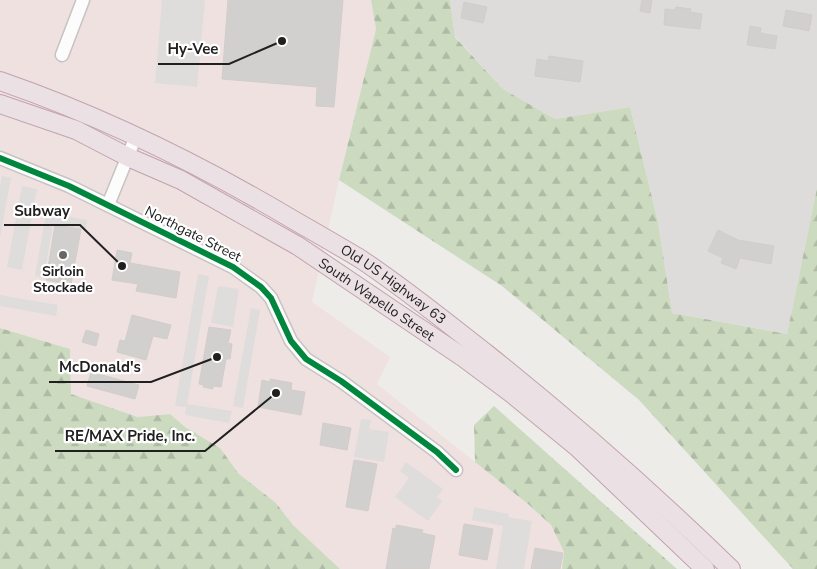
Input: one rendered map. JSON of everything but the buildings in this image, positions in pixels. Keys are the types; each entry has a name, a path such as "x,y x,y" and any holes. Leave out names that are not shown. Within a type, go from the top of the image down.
{"highway":[{"name":"Old US Highway 63","path":"0,81 40,95 136,136 244,190 359,259 454,328 550,404 680,519 731,569"},
{"name":"South Wapello Street","path":"0,104 76,130 128,157 181,180 298,246 464,358 510,393 577,447 705,569"}],"street":[{"path":"62,55 83,0"},
{"path":"108,205 136,136"},
{"name":"Northgate Street","path":"0,158 69,186 233,267 261,287 271,298 291,341 306,358 341,381 437,452 456,470"}],"shaded area":[{"path":"0,0 371,0 376,29 339,180 312,302 390,357 377,384 528,504 551,525 564,552 562,569 340,569 293,525 276,503 239,474 220,448 185,427 170,414 139,417 71,394 70,349 0,328"},
{"path":"162,0 205,0 197,87 155,83"},
{"path":"450,0 817,0 817,188 787,334 672,313 658,222 630,107 555,119 503,89 455,36"},
{"path":"2,176 11,178 0,238 0,186"},
{"path":"22,186 37,189 22,270 7,267"},
{"path":"46,213 87,220 86,229 53,224 44,278 35,276"},
{"path":"198,274 209,276 187,404 232,411 229,423 185,415 186,407 175,406"},
{"path":"218,286 239,289 233,327 211,323"},
{"path":"0,295 58,305 56,316 0,306"},
{"path":"251,308 260,310 243,408 233,406"},
{"path":"361,419 371,420 369,429 389,432 384,462 354,457"},
{"path":"406,462 443,489 437,497 442,501 428,521 395,497 409,478 400,471"},
{"path":"474,507 509,514 508,517 532,521 524,569 496,569 503,526 472,520"}],"green space":[{"path":"371,0 450,0 455,37 503,89 555,119 630,107 658,222 672,313 787,334 817,188 817,569 793,569 639,400 502,286 339,180 376,29"},
{"path":"0,328 70,349 71,394 138,417 170,414 185,427 220,448 239,474 276,503 293,525 340,569 0,569"},
{"path":"494,406 677,569 562,569 564,552 551,525 475,462 474,425"}],"cycle path":[{"path":"0,158 69,186 233,267 261,287 271,298 291,341 306,359 341,381 437,452 456,470"}],"place":[{"name":"Hy-Vee","path":"282,41"},
{"name":"Sirloin Stockade","path":"63,255"},
{"name":"Subway","path":"122,266"},
{"name":"McDonald's","path":"217,357"},
{"name":"RE/MAX Pride, Inc.","path":"276,393"}]}
